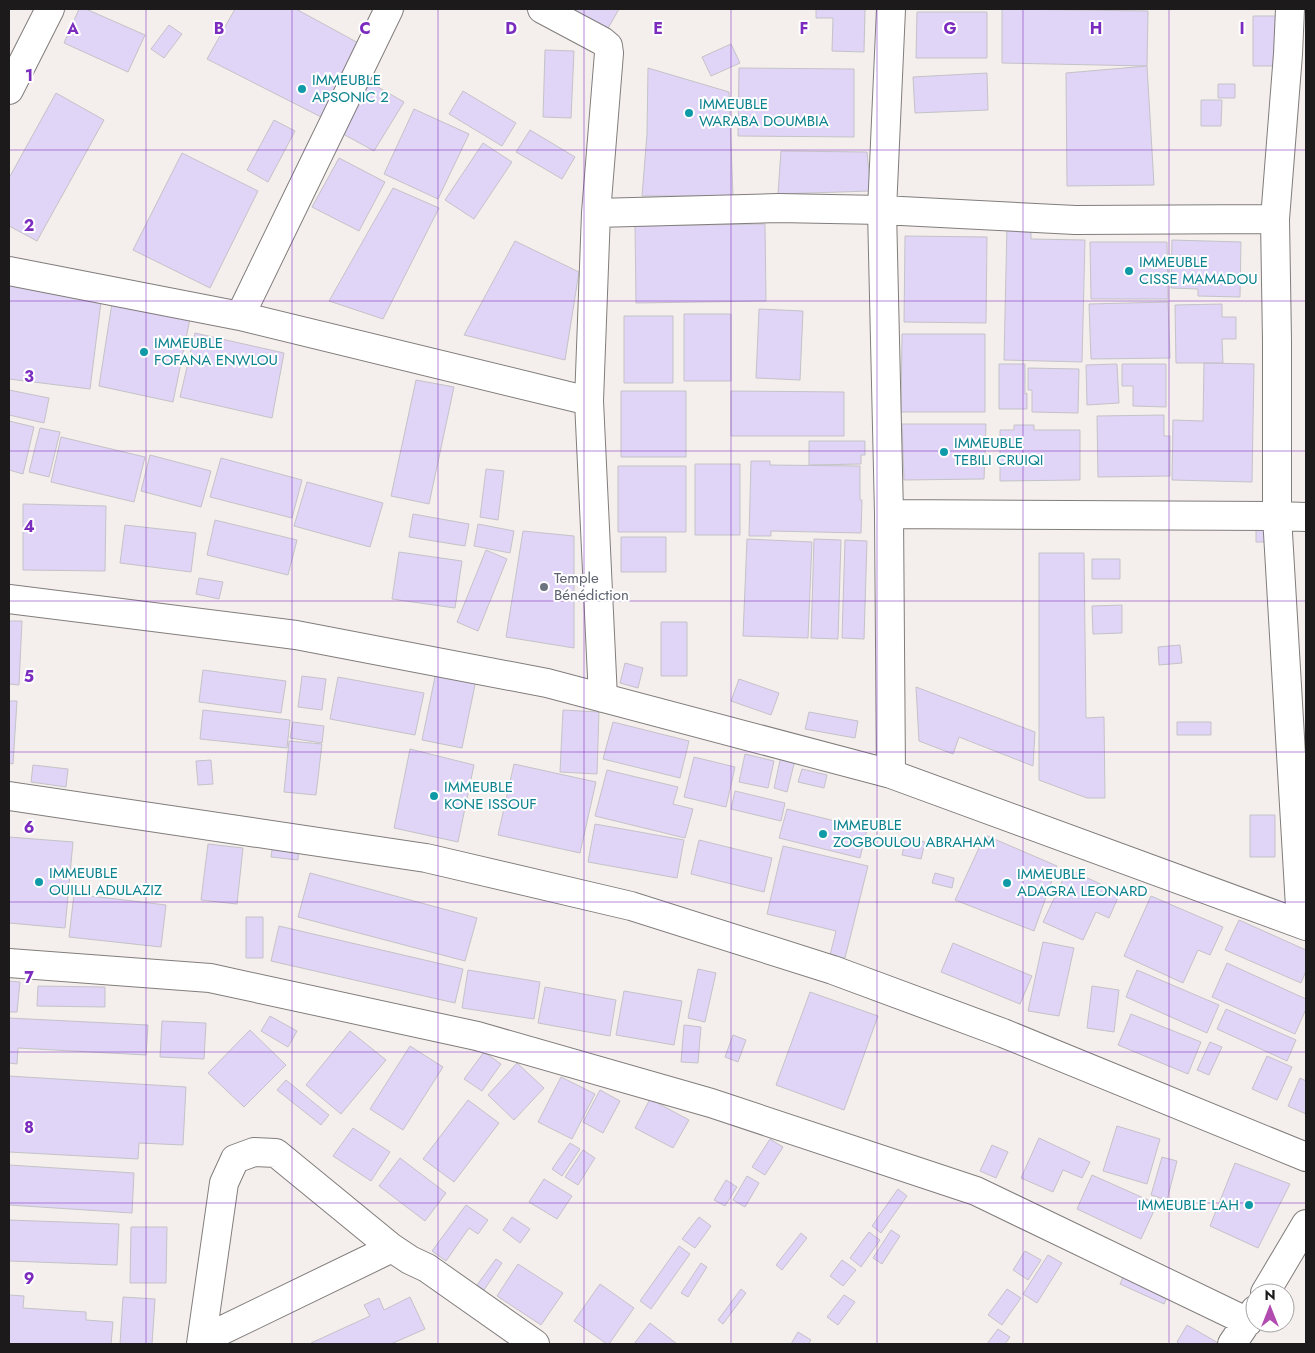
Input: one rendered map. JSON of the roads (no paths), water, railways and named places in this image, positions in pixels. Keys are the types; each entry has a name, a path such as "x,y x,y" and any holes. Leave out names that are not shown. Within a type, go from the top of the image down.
{"street":[{"path":"9,90 50,9"},
{"path":"240,316 389,9"},
{"path":"542,9 608,46 596,212 589,401 603,698"},
{"path":"891,9 882,210 889,514 891,774"},
{"path":"9,599 296,635 547,683 891,774 1304,925 1277,516 1277,340 1274,219 1297,54 1290,9"},
{"path":"596,212 778,208 882,210 1075,220 1274,219"},
{"path":"9,271 240,316 589,401"},
{"path":"889,514 1306,517"},
{"path":"9,796 426,858 631,906 832,970 1003,1033 1306,1157"},
{"path":"9,963 210,978 515,1046 711,1103 976,1191 1245,1313"},
{"path":"202,1342 224,1183 236,1159 254,1152 276,1153 392,1248 427,1268 535,1344"},
{"path":"1271,1283 1306,1224"},
{"path":"202,1342 392,1248"},
{"path":"1232,1344 1245,1325"}],"place":[{"name":"IMMEUBLE APSONIC 2","path":"302,89"},
{"name":"IMMEUBLE WARABA DOUMBIA","path":"689,113"},
{"name":"IMMEUBLE CISSE MAMADOU","path":"1129,271"},
{"name":"IMMEUBLE FOFANA ENWLOU","path":"144,352"},
{"name":"IMMEUBLE TEBILI CRUIQI","path":"944,452"},
{"name":"Temple Bénédiction","path":"544,587"},
{"name":"IMMEUBLE KONE ISSOUF","path":"434,796"},
{"name":"IMMEUBLE ZOGBOULOU ABRAHAM","path":"823,834"},
{"name":"IMMEUBLE OUILLI ADULAZIZ","path":"39,882"},
{"name":"IMMEUBLE ADAGRA LEONARD","path":"1007,883"},
{"name":"IMMEUBLE LAH","path":"1249,1205"}]}
